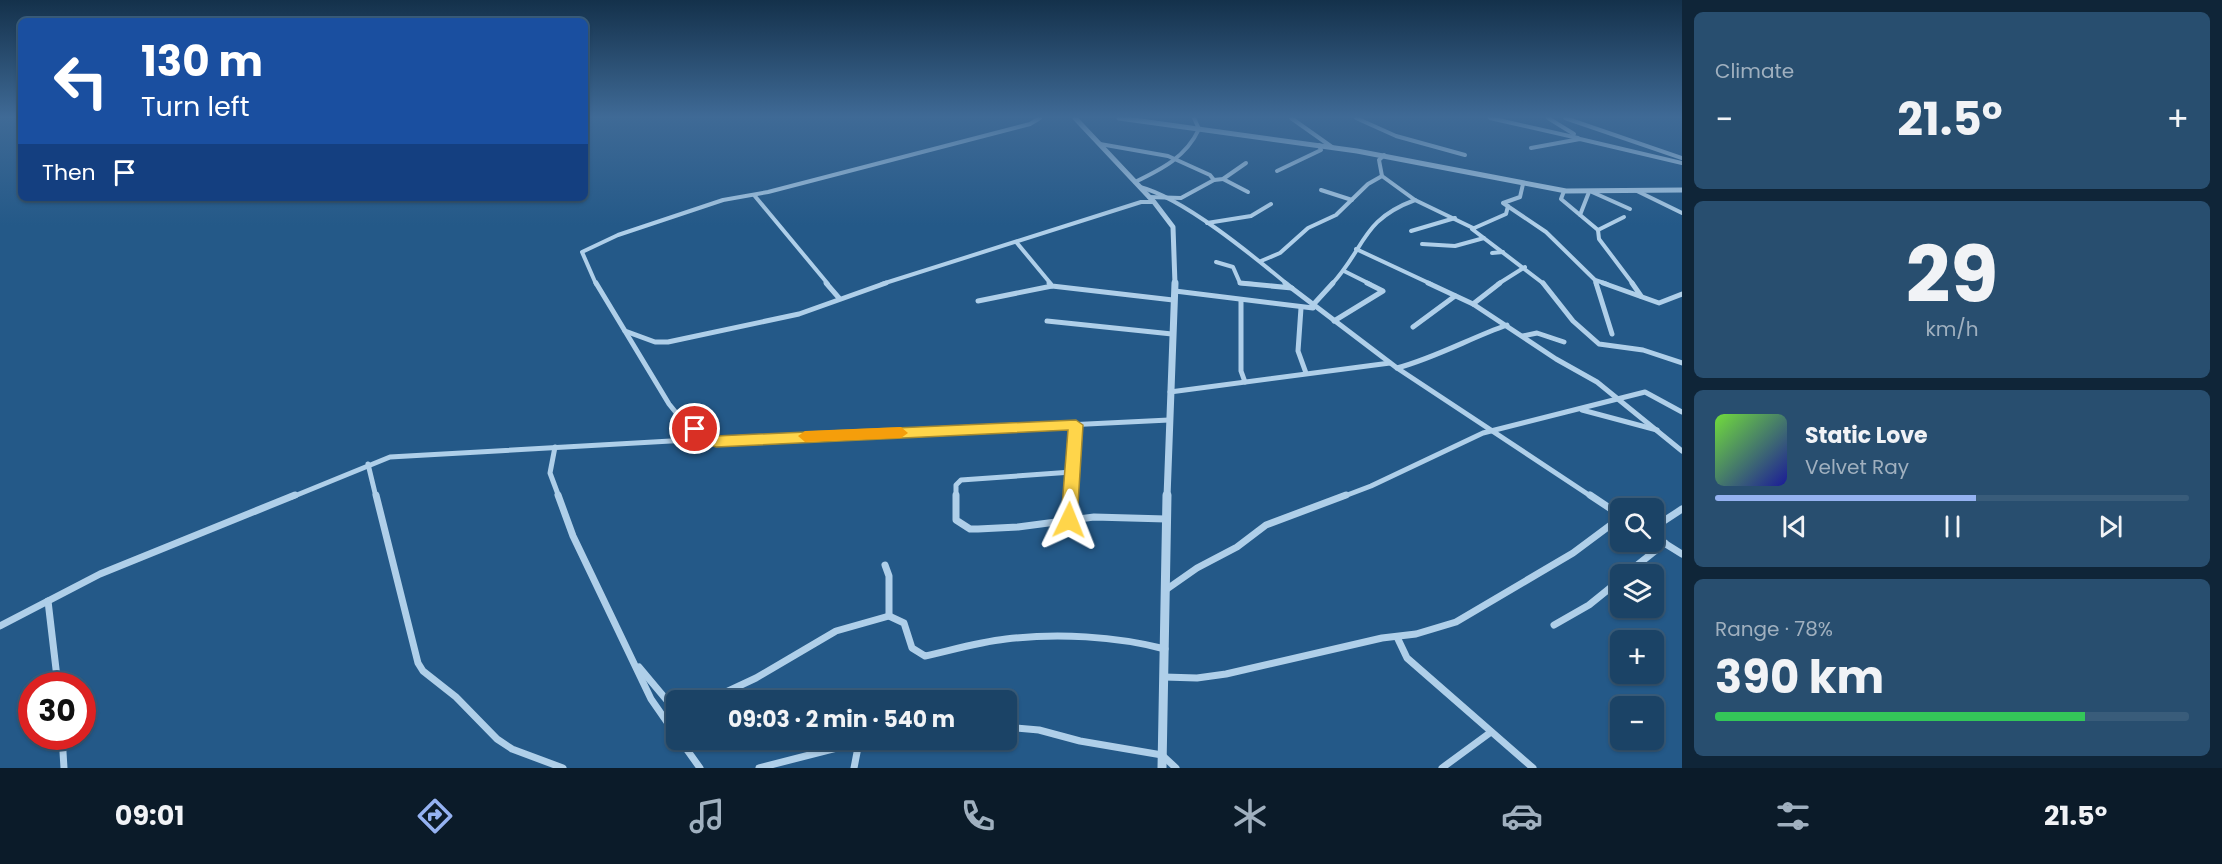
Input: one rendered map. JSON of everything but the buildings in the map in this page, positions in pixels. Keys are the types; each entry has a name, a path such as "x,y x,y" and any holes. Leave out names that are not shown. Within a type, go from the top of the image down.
{"street":[{"path":"706,439 676,415 592,277 582,252 618,234 723,200 754,195 915,154"},
{"path":"1109,154 1152,200 1173,227 1174,291 1166,519 1167,589 1162,768"},
{"path":"1158,154 1210,175 1214,180"},
{"path":"1137,185 1176,160 1182,154"},
{"path":"1277,171 1313,154"},
{"path":"1376,154 1430,167 1564,191 1682,190"},
{"path":"1460,154 1465,155"},
{"path":"1644,154 1682,163"},
{"path":"1384,155 1379,160 1382,176 1415,200 1473,228 1525,267 1544,284 1573,321 1599,344 1643,350 1682,363"},
{"path":"626,331 655,342 668,342 800,314 839,298 1141,202 1164,197 1181,198 1214,180 1223,179 1246,163"},
{"path":"1261,261 1280,253 1308,228 1336,215 1368,184 1382,176"},
{"path":"1223,179 1248,192"},
{"path":"1523,184 1520,196 1504,201 1546,232 1595,280 1665,303 1682,294"},
{"path":"1137,185 1164,197 1207,223 1261,261 1313,307 1397,368 1610,510"},
{"path":"1321,190 1352,200"},
{"path":"1564,191 1561,200 1598,230 1599,239 1612,252 1623,273 1642,297"},
{"path":"1637,191 1682,213"},
{"path":"1590,192 1630,209"},
{"path":"1580,214 1590,192"},
{"path":"754,195 839,298"},
{"path":"1181,198 1190,212"},
{"path":"1174,291 1301,308 1313,307 1344,271 1356,249 1378,219 1393,208 1415,200"},
{"path":"1207,223 1251,216 1271,204"},
{"path":"1473,228 1506,214 1508,206"},
{"path":"1598,230 1624,216"},
{"path":"1411,231 1456,218"},
{"path":"1422,244 1455,246 1484,238"},
{"path":"1017,243 1052,286"},
{"path":"1356,249 1473,304 1507,325 1556,359 1597,382 1682,451"},
{"path":"1492,254 1504,252"},
{"path":"1216,262 1233,267 1236,280 1240,283 1292,288"},
{"path":"1473,304 1483,294 1525,267"},
{"path":"1334,321 1383,291 1344,271"},
{"path":"1595,280 1600,300 1611,317 1612,334"},
{"path":"978,301 1052,286 1173,300"},
{"path":"1413,327 1455,296"},
{"path":"1241,301 1241,371 1245,382"},
{"path":"1301,308 1298,351 1306,373"},
{"path":"1047,321 1172,334"},
{"path":"1397,368 1419,363 1465,340 1507,325"},
{"path":"1522,336 1537,333 1564,342"},
{"path":"1170,392 1390,363"},
{"path":"1167,589 1197,568 1246,541 1266,525 1371,486 1490,430 1648,393 1682,412"},
{"path":"1579,409 1661,432"},
{"path":"0,626 100,574 257,513 368,464 390,458 706,439 716,442 1169,420"},
{"path":"1069,520 1076,425"},
{"path":"555,447 550,473 573,536 651,699 666,721"},
{"path":"368,464 418,663 423,671 456,697 497,739 512,749 562,768"},
{"path":"1072,472 961,480 956,485 956,520 970,529 1018,527 1094,517 1166,519"},
{"path":"1664,521 1682,509"},
{"path":"1164,677 1197,678 1226,674 1456,622 1573,553 1610,525"},
{"path":"1639,564 1665,543 1682,554"},
{"path":"885,565 889,573 889,615"},
{"path":"1554,625 1589,604 1610,587"},
{"path":"48,601 56,672"},
{"path":"730,690 756,678 836,631 889,615 904,623 910,648 917,655 925,656 1004,639 1038,636 1135,641 1165,649"},
{"path":"1396,637 1407,658 1533,768"},
{"path":"632,658 666,700"},
{"path":"1017,728 1040,730 1080,741 1162,755 1176,768"},
{"path":"1442,768 1491,732"},
{"path":"63,750 64,768"},
{"path":"687,750 700,768"},
{"path":"759,768 828,750"},
{"path":"854,768 857,750"}],"slow traffic":[{"path":"805,436 901,433"}],"route":[{"path":"695,429 706,439 716,442 776,437 1076,425 1069,520"}]}
